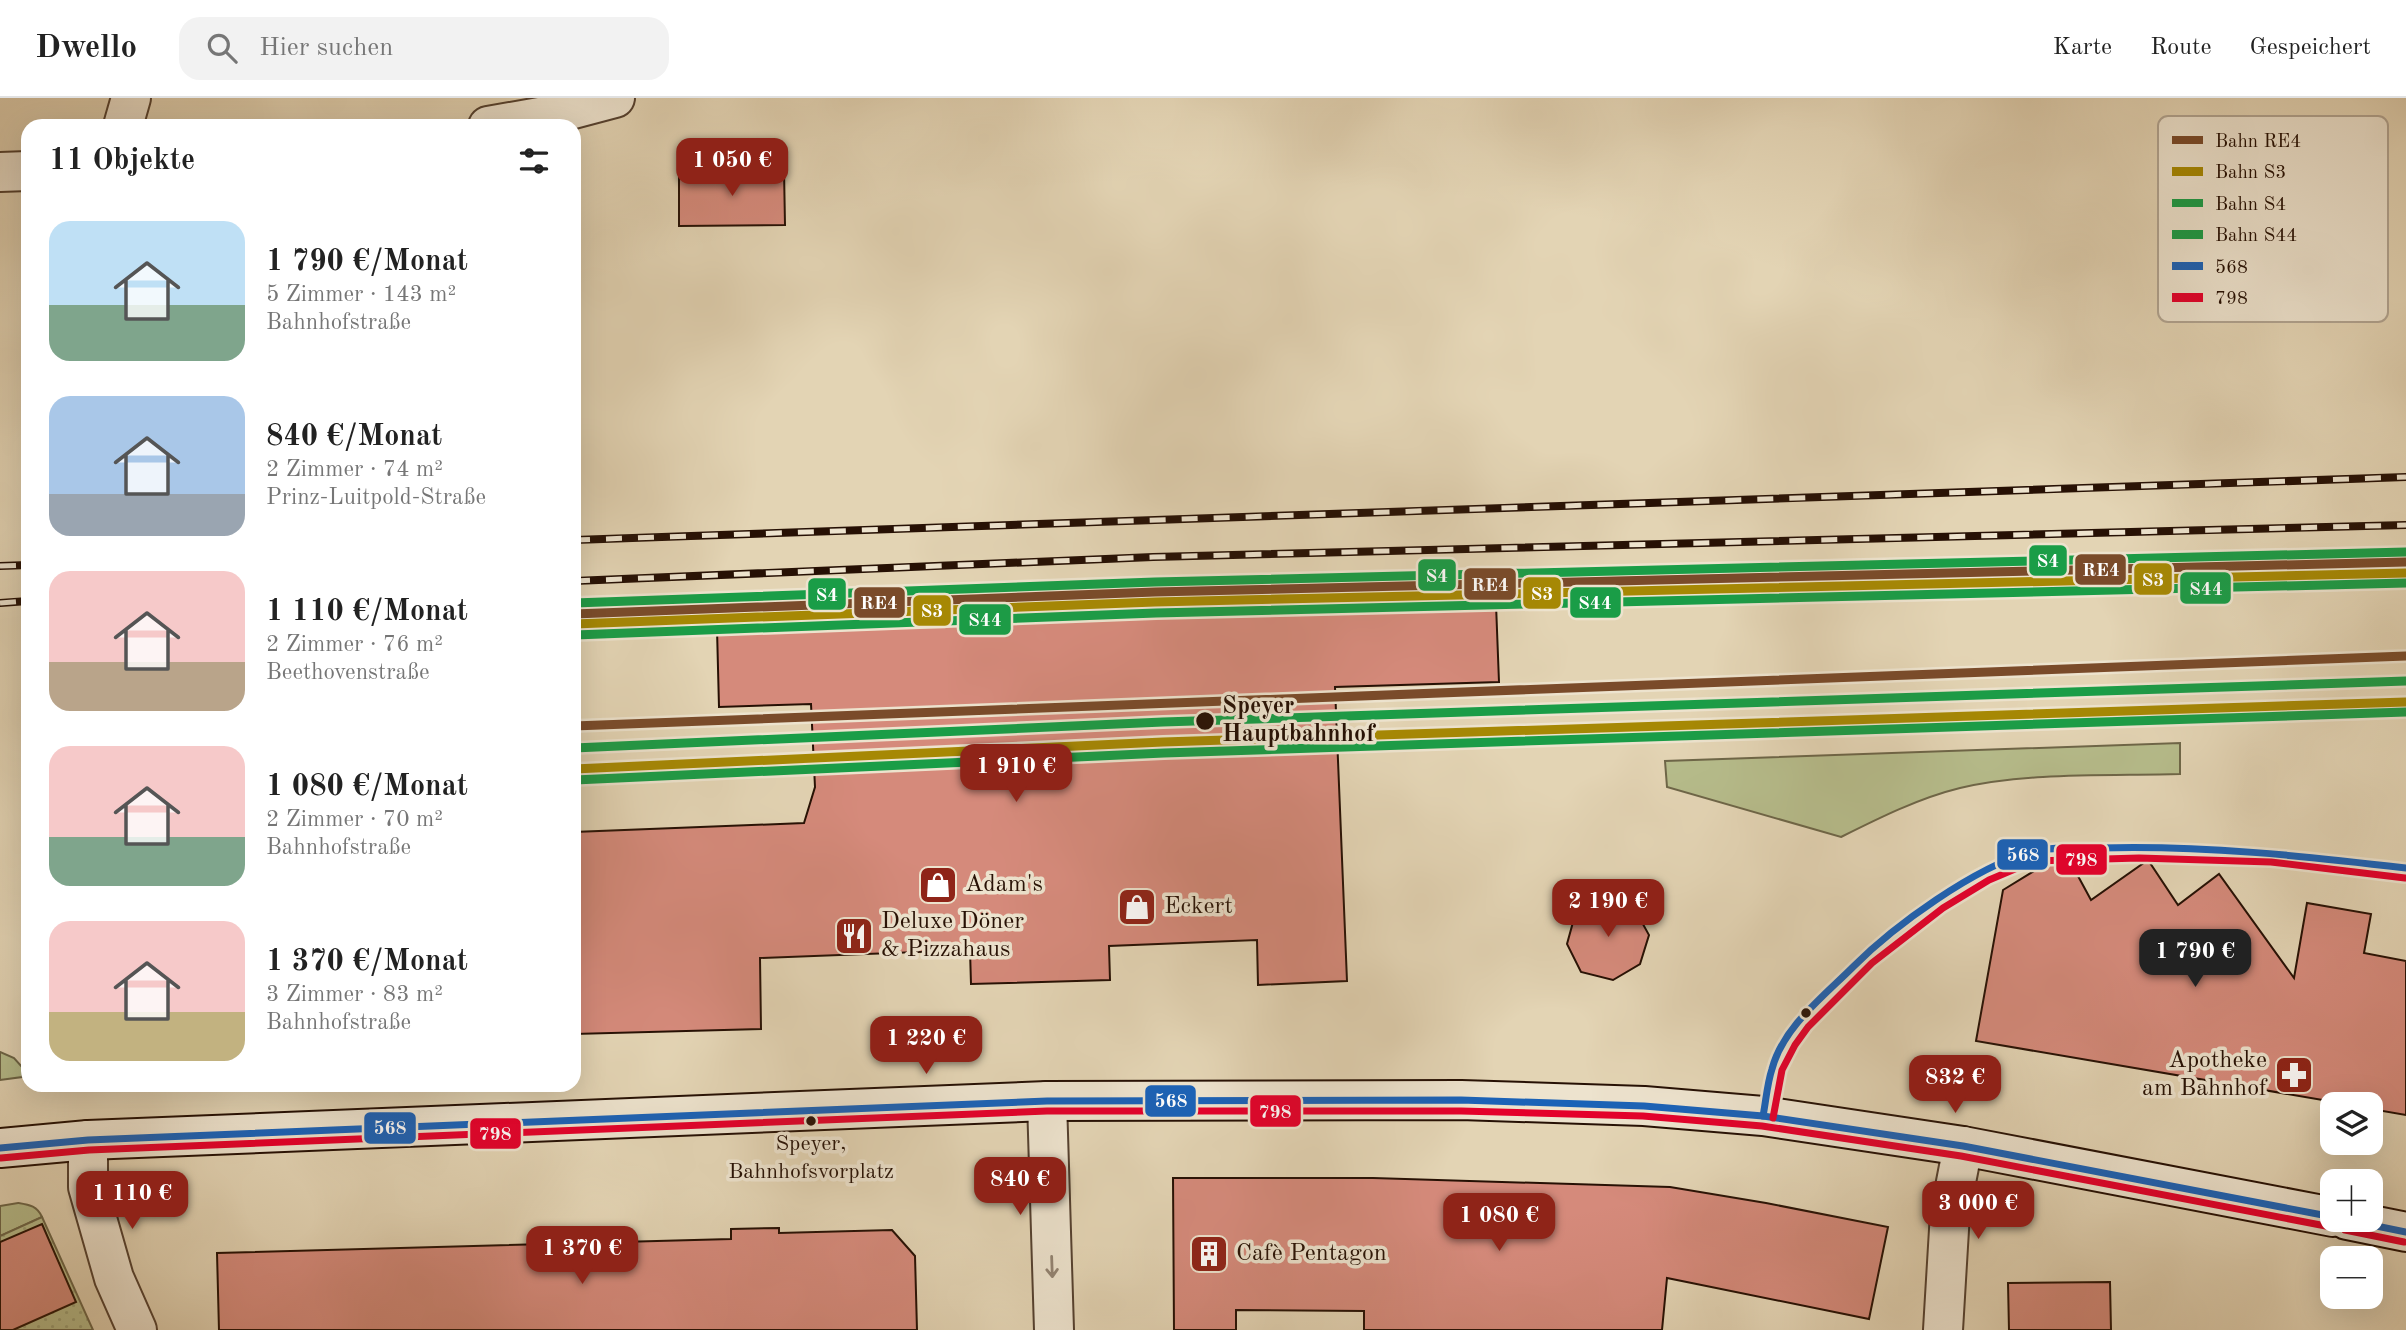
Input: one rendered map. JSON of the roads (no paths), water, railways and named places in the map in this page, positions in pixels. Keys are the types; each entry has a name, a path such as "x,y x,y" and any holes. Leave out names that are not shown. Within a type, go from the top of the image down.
{"main road":[{"path":"125,119 131,98"},
{"path":"528,119 615,98"},
{"path":"0,172 21,171"},
{"path":"0,1148 88,1140 1047,1101 1461,1100 1644,1106 1763,1116 1964,1146 2320,1214"},
{"path":"1047,1101 1054,1330"},
{"path":"88,1140 88,1186 114,1278 136,1330"},
{"path":"1943,1330 1950,1213 1964,1146"},
{"path":"2383,1227 2406,1232"}],"railway":[{"path":"581,540 2406,477"},
{"path":"581,581 1153,557 2406,525"},
{"path":"0,566 21,565"},
{"path":"0,603 21,602"}],"rail line":[{"name":"S4","path":"581,603 1155,582 2406,552"},
{"name":"RE4","path":"581,614 1155,592 2406,562"},
{"name":"S3","path":"581,624 1155,602 2406,573"},
{"name":"S44","path":"581,635 1156,613 2406,583"},
{"name":"RE4","path":"581,726 2406,656"},
{"name":"S4","path":"581,748 1163,722 2406,681"},
{"name":"S3","path":"581,769 1163,742 2406,702"},
{"name":"S44","path":"581,780 1164,753 2406,712"}],"place":[{"name":"Speyer Hauptbahnhof","path":"1205,721"},
{"name":"Adam's","path":"938,885"},
{"name":"Eckert","path":"1137,907"},
{"name":"Deluxe Döner & Pizzahaus","path":"854,936"},
{"name":"Apotheke am Bahnhof","path":"2294,1075"},
{"name":"Speyer, Bahnhofsvorplatz","path":"811,1121"},
{"name":"Cafè Pentagon","path":"1209,1254"}]}
